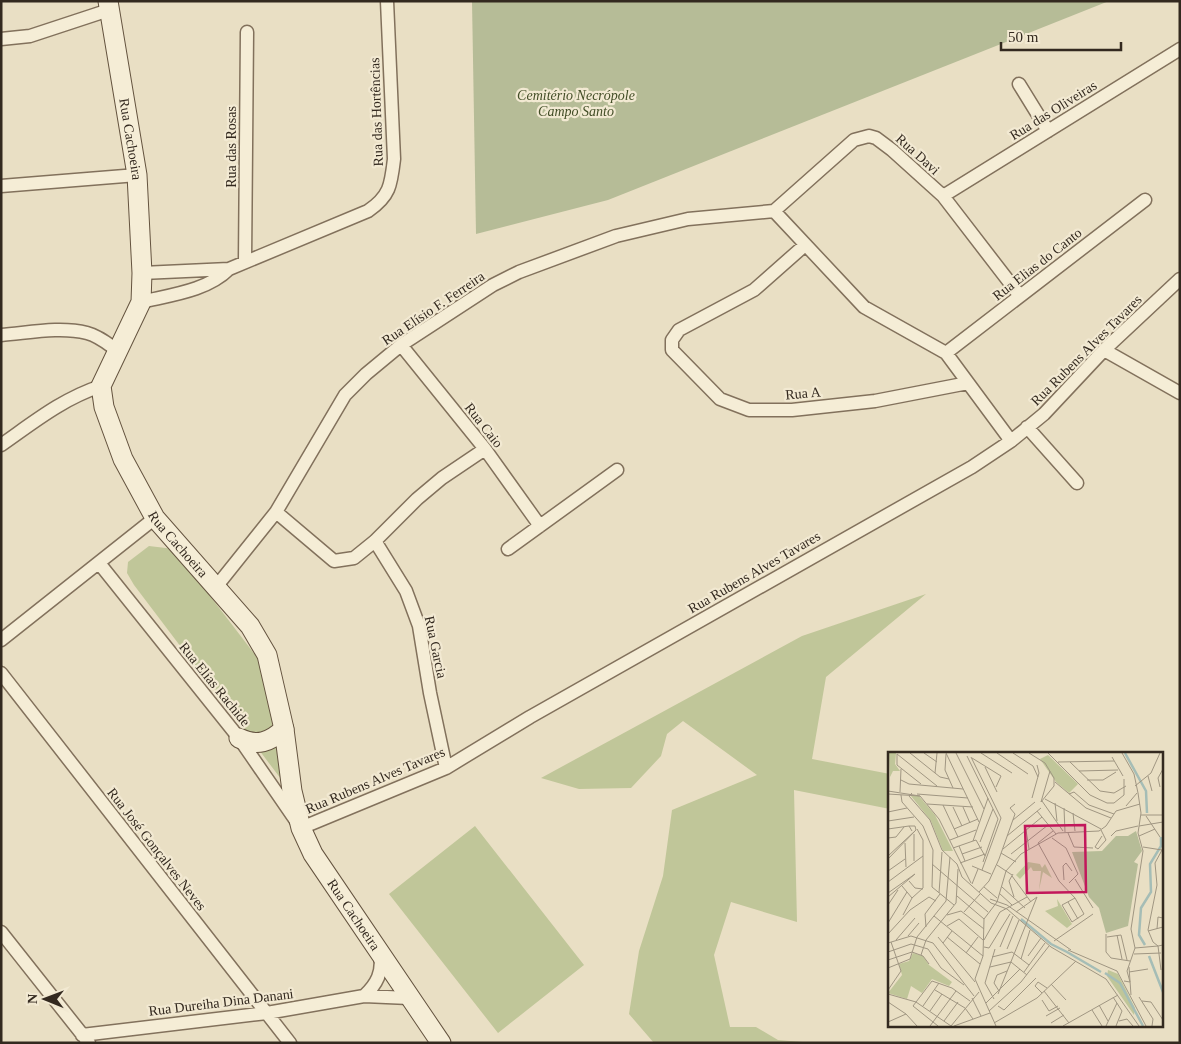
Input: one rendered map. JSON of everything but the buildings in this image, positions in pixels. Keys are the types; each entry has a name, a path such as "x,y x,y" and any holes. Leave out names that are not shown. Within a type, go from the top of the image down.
{"main road":[{"name":"Rua Cachoeira","path":"109,5 137,175 142,273 141,302 101,386 104,407 123,459 155,518 250,626 267,655 284,729 292,791 301,828 313,854 441,1043"},
{"path":"239,738 252,743 266,742 284,729"}],"street":[{"name":"Rua das Hortências","path":"142,273 229,269 368,211 383,201 392,182 394,160 386,1"},
{"path":"1,39 30,36 109,5"},
{"name":"Rua das Rosas","path":"245,262 247,32"},
{"name":"Rua das Oliveiras","path":"943,196 1180,49"},
{"path":"1019,84 1048,131"},
{"name":"Rua Davi","path":"774,211 854,140 869,136 876,138 943,196 1020,296"},
{"path":"1,186 137,175"},
{"name":"Rua Elias do Canto","path":"946,353 1145,200"},
{"path":"774,211 864,307 946,353 1011,441"},
{"name":"Rua Elísio F. Ferreira","path":"216,587 276,512 345,395 366,374 401,345 493,285 520,272 616,236 688,219 774,211"},
{"name":"Rua A","path":"805,245 754,290 679,330 672,340 672,350 720,400 749,410 792,410 875,401 968,383"},
{"name":"Rua das Hortências","path":"141,302 206,285 220,278 229,269"},
{"name":"Rua Rubens Alves Tavares","path":"301,828 446,768 530,717 972,466 1011,441 1070,389 1104,350 1180,279"},
{"path":"1,336 71,331 88,333 103,340 118,351"},
{"name":"Rua Caio","path":"401,345 485,449 540,526"},
{"path":"1104,350 1180,393"},
{"path":"1,445 62,402 76,394 101,386"},
{"path":"1027,427 1077,483"},
{"path":"276,512 334,561 354,558 375,541 417,499 442,478 485,449"},
{"path":"508,549 618,470"},
{"path":"1,640 155,518"},
{"name":"Rua Garcia","path":"375,541 406,591 419,626 426,656 430,693 446,768"},
{"name":"Rua Elías Rachide","path":"99,563 239,738 301,828"},
{"name":"Rua José Gonçalves Neves","path":"1,673 290,1043"},
{"path":"1,932 85,1039"},
{"path":"364,996 378,978 382,967 379,953"},
{"name":"Rua Dureiha Dina Danani","path":"85,1039 267,1013 364,996 409,998"}],"green space":[{"name":"Cemitério Necrópole Campo Santo","path":"472,1 1109,1 608,200 476,234"},
{"path":"149,546 174,549 263,665 281,779 134,585 127,573 128,562"},
{"path":"926,594 826,677 812,759 888,774 888,809 794,790 797,922 731,902 714,955 730,1027 756,1027 778,1040 815,1043 654,1043 629,1014 639,951 663,876 672,810 757,775 683,721 667,734 661,756 631,788 579,789 541,778 802,636"},
{"path":"475,826 584,965 498,1033 389,894"}]}
